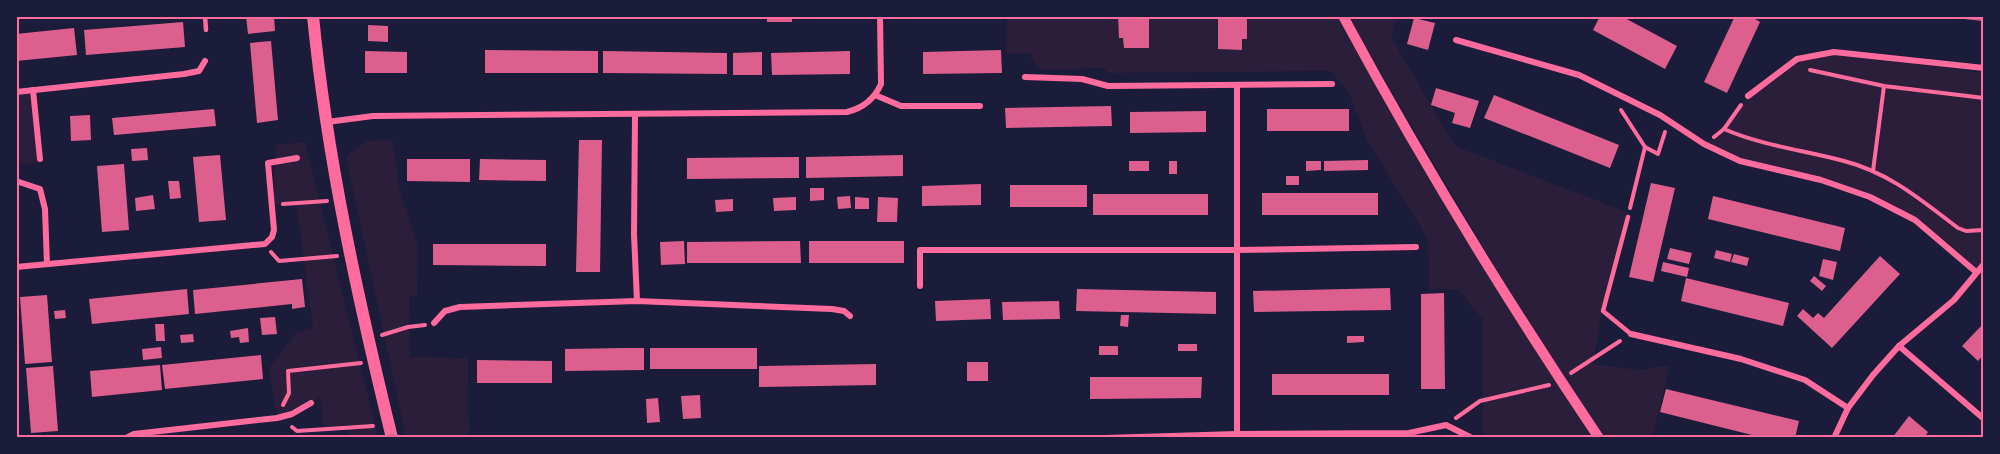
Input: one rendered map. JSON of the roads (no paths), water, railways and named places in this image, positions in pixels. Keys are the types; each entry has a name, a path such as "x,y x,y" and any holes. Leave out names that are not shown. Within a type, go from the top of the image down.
{"main road":[{"path":"313,16 327,122 349,255 392,438"}],"street":[{"path":"327,122 374,117 847,112 860,109 875,95 880,84 880,16"},
{"path":"1343,16 1392,108 1458,219 1599,438"},
{"path":"1456,40 1580,75 1668,120 1704,144 1740,161 1821,180 1870,197 1915,220 1976,272"},
{"path":"1748,96 1797,59 1834,52 1983,68"},
{"path":"16,92 184,74 199,70 205,61"},
{"path":"1025,77 1082,79 1108,86 1332,84"},
{"path":"1237,85 1237,434"},
{"path":"33,90 40,159"},
{"path":"875,95 901,106 980,106"},
{"path":"635,115 634,234 637,301"},
{"path":"16,267 266,244 274,230 274,205 268,163 297,158"},
{"path":"16,181 40,189 45,209 47,264"},
{"path":"920,286 920,250 1238,250 1416,247"},
{"path":"1834,438 1848,408 1899,346 1954,300 1983,264"},
{"path":"434,323 445,311 460,307 637,301 832,309 844,311 850,316"},
{"path":"1631,334 1741,359 1805,380 1848,408"},
{"path":"1899,346 1983,418"},
{"path":"126,438 134,434 278,418 292,414 311,403"},
{"path":"1105,438 1237,434 1373,435 1409,433 1446,424 1472,438"}],"lane":[{"path":"205,16 207,30"},
{"path":"1628,217 1603,311 1631,334"}]}
